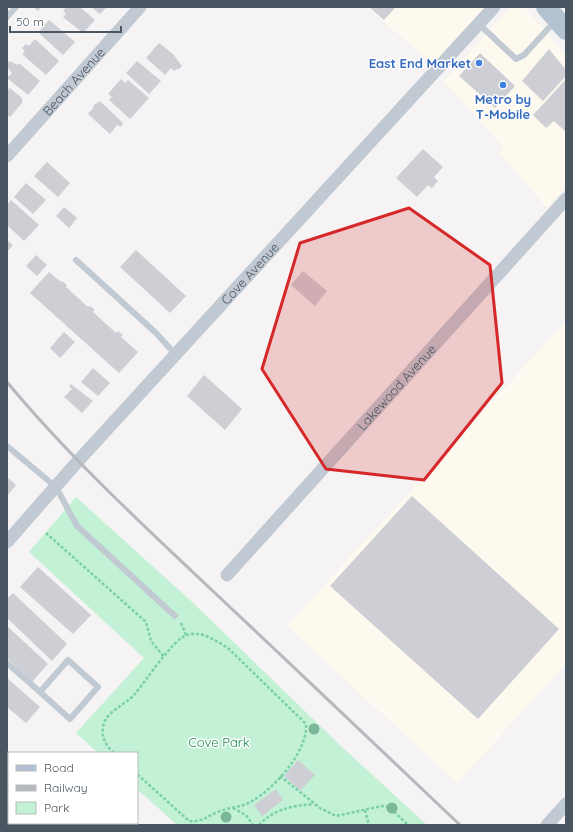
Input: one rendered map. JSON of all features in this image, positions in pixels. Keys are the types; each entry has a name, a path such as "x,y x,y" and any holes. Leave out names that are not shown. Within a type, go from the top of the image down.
{"street":[{"name":"Beach Avenue","path":"7,156 140,7"},
{"name":"Cove Avenue","path":"7,542 494,7"},
{"name":"Lakewood Avenue","path":"227,575 566,199"},
{"path":"547,825 566,804"}],"lane":[{"path":"7,17 16,7"},
{"path":"479,24 516,59 524,55 556,19"},
{"path":"76,260 156,332 176,355"},
{"path":"7,446 56,487 77,526 175,616"},
{"path":"7,663 70,719 98,688 68,660 40,692"}],"path":[{"path":"46,533 146,622 151,641 164,657"},
{"path":"113,752 107,747 102,732 108,717 134,695 164,657 183,636 189,634 200,634 215,640 229,649 306,724 304,743 299,754 262,795 251,802 215,813 202,820 195,822 189,821 138,775"},
{"path":"280,776 314,804 336,816 382,806 390,807 408,825"},
{"path":"259,825 265,819 285,808 314,804"},
{"path":"233,808 246,815 253,825"},
{"path":"365,810 369,825"}],"highlighted area":[{"path":"409,208 490,265 502,383 424,480 326,469 262,369 300,243"}],"shaded area":[{"path":"367,7 494,7 438,69"},
{"path":"510,7 524,7 566,55 566,186 547,208 499,152 503,147 444,81"},
{"path":"566,321 566,664 457,783 287,626"}],"green space":[{"name":"Cove Park","path":"76,497 191,601 342,747 427,825 177,825 138,790 138,752 97,752 76,733 144,658 29,552"}],"building":[{"path":"33,7 41,7 38,11"},
{"path":"66,7 80,7 95,20 83,33 63,17 66,14 63,11"},
{"path":"91,7 107,7 100,14"},
{"path":"369,7 396,7 384,20"},
{"path":"49,20 75,42 63,55 40,34 42,32 40,30"},
{"path":"35,39 59,61 46,75 22,54 25,51 22,48 26,44 29,46"},
{"path":"159,43 173,54 182,66 178,70 177,69 174,71 171,68 165,75 146,58"},
{"path":"549,49 566,70 566,76 543,101 522,81"},
{"path":"480,53 515,86 495,108 459,76"},
{"path":"9,61 18,65 19,63 40,81 28,95 7,78 12,73 7,67"},
{"path":"137,61 161,81 149,94 126,73"},
{"path":"121,79 125,83 128,80 149,98 130,119 109,100 112,97 108,94"},
{"path":"566,79 566,132 554,121 546,128 533,115"},
{"path":"10,88 22,98 22,103 10,117 7,114 7,90"},
{"path":"100,101 123,123 121,127 117,125 110,134 88,114 94,107 93,106"},
{"path":"423,149 443,167 434,177 438,181 432,188 428,185 417,197 396,178"},
{"path":"47,162 70,183 58,197 34,176"},
{"path":"26,183 46,200 33,214 14,197"},
{"path":"11,200 39,225 24,241 7,225 7,205"},
{"path":"64,207 77,218 69,228 56,216"},
{"path":"7,240 13,245 7,252"},
{"path":"136,250 186,296 170,313 120,267"},
{"path":"36,255 47,265 37,276 26,266"},
{"path":"303,271 327,291 315,306 291,285"},
{"path":"49,272 67,285 66,287 88,307 90,306 95,310 93,312 116,333 118,331 123,335 121,337 138,352 119,373 30,293"},
{"path":"64,332 75,342 60,358 50,348"},
{"path":"93,368 110,383 98,396 81,382"},
{"path":"204,375 242,409 225,430 187,396"},
{"path":"71,384 93,401 82,413 64,397 72,389 69,386"},
{"path":"7,477 16,485 7,496"},
{"path":"412,496 559,629 478,719 330,586"},
{"path":"38,567 91,615 73,634 20,587"},
{"path":"13,593 67,644 52,661 7,618 7,599"},
{"path":"7,626 48,664 32,682 7,658"},
{"path":"7,678 40,707 26,723 7,707"},
{"path":"298,760 315,775 300,791 284,776"},
{"path":"276,789 283,800 262,816 254,805"}],"railway":[{"path":"7,382 56,437 161,542 460,825"}],"place":[{"name":"East End Market","path":"479,63"},
{"name":"Metro by T-Mobile","path":"503,85"}]}
